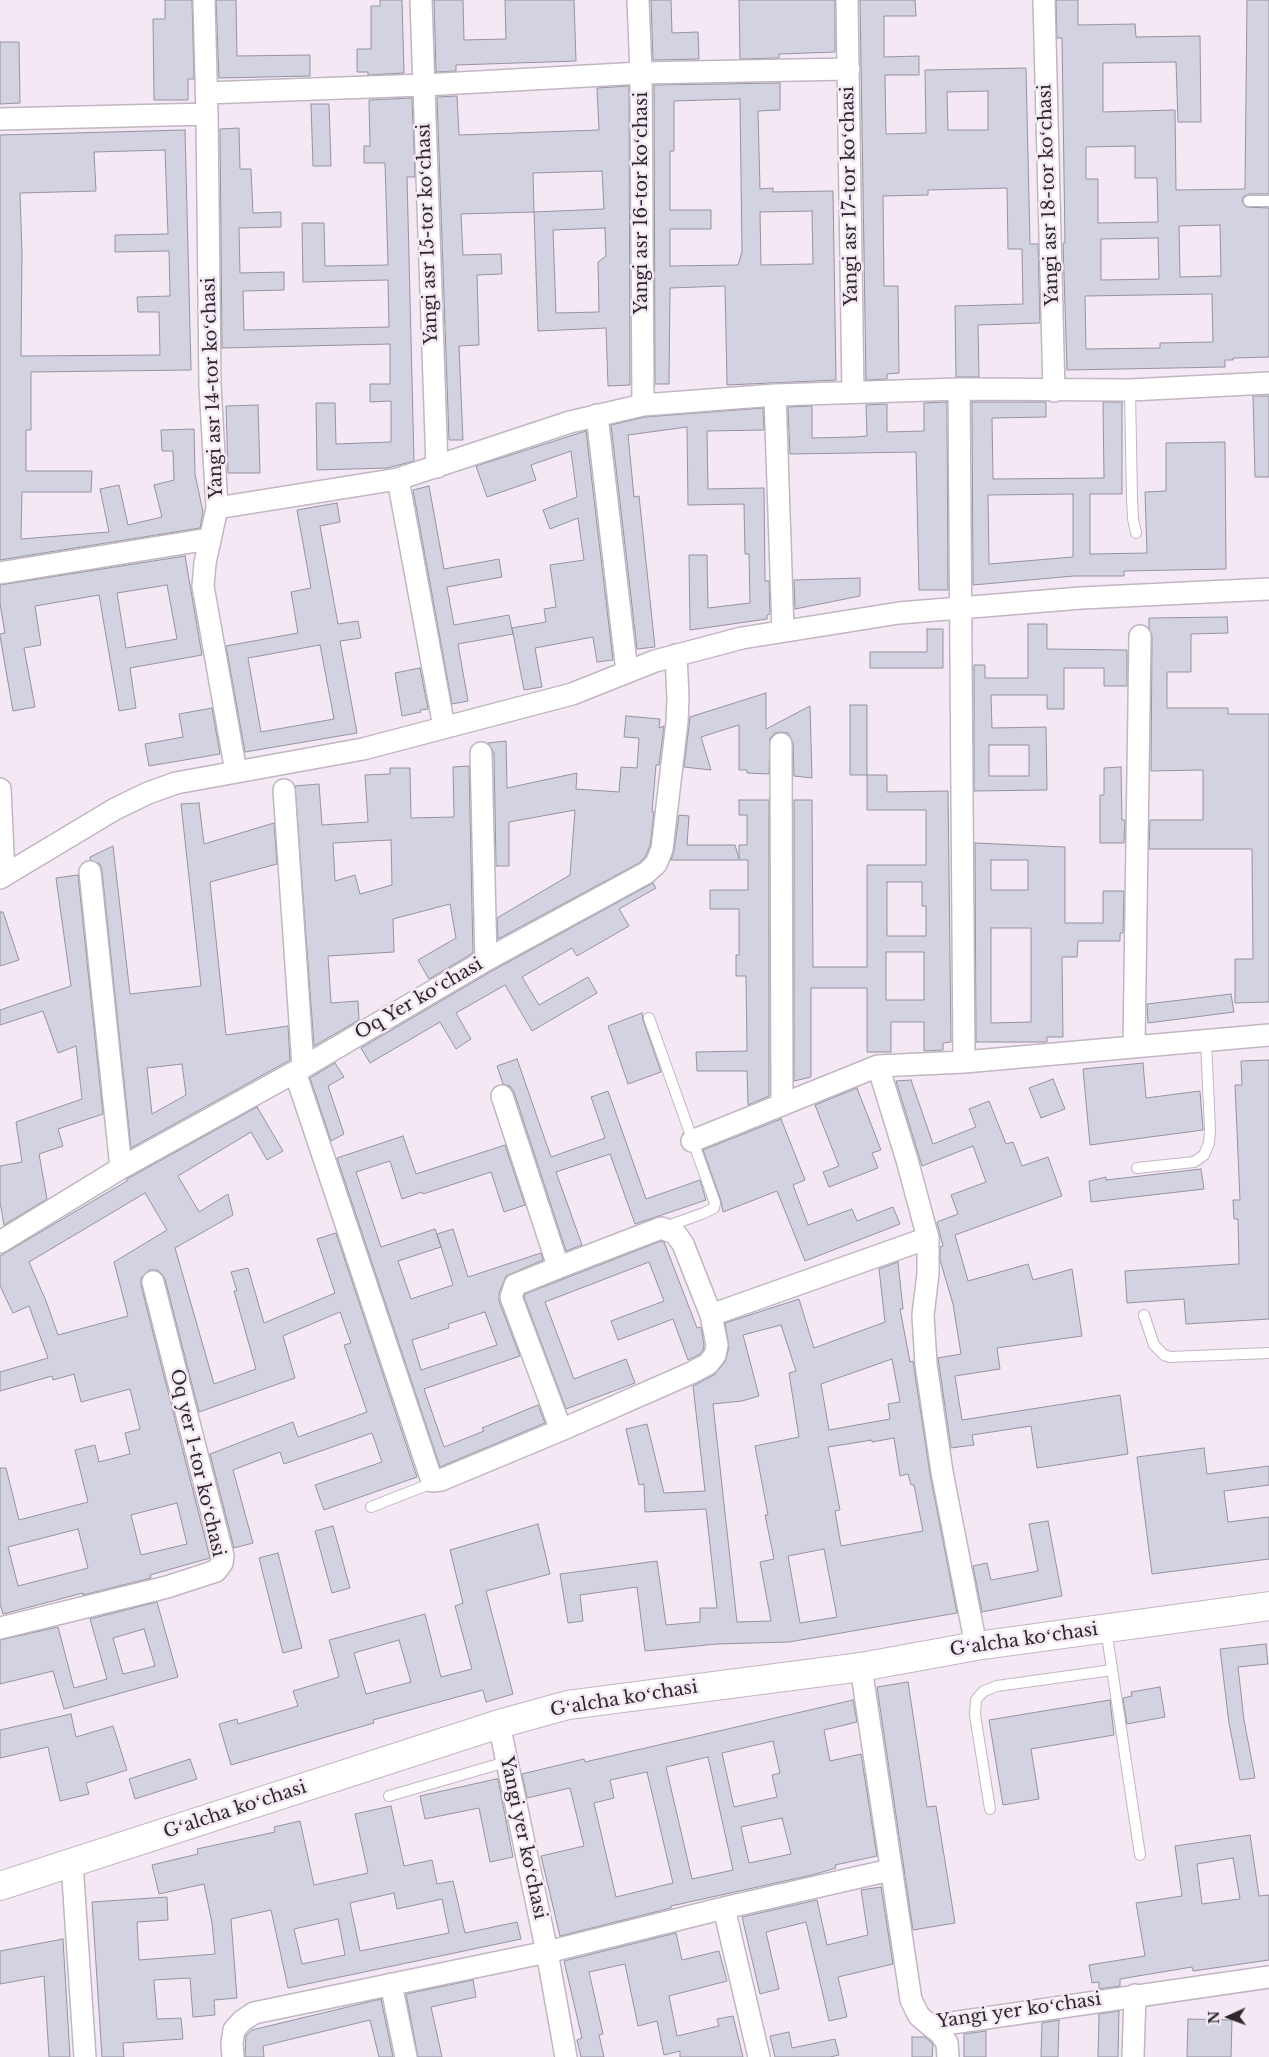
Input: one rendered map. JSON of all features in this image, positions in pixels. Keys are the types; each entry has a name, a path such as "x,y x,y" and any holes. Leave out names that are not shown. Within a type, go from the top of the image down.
{"street":[{"name":"Yangi asr 14-tor koʻchasi","path":"204,0 210,385 217,508 209,539 203,586 236,772"},
{"name":"Yangi asr 15-tor koʻchasi","path":"421,0 437,467"},
{"name":"Yangi asr 16-tor koʻchasi","path":"638,0 641,73 643,405"},
{"name":"Yangi asr 17-tor koʻchasi","path":"847,0 852,392"},
{"name":"Yangi asr 18-tor koʻchasi","path":"1044,0 1054,390"},
{"path":"206,93 423,85 641,73 849,69"},
{"path":"0,119 207,114"},
{"path":"217,508 398,479 570,422 643,405 775,395 852,392 959,389 1130,390 1269,383"},
{"path":"959,389 964,1062"},
{"path":"775,395 783,631"},
{"path":"597,415 627,672"},
{"path":"398,479 444,727"},
{"path":"0,573 209,539"},
{"path":"0,789 2,876 115,809 148,793 176,783 363,749 572,694 676,655 742,638 899,612 1081,598 1269,589"},
{"path":"1134,1046 1140,636"},
{"name":"Oq Yer koʻchasi","path":"0,1242 121,1168 299,1069 486,960 646,873 656,864 662,849 677,722 676,655"},
{"path":"781,744 782,1105"},
{"path":"481,753 486,960"},
{"path":"284,790 299,1069 429,1478 436,1482 561,1430 708,1364 715,1355 717,1345 711,1315 683,1244 675,1233 661,1228 515,1285 511,1297 561,1430"},
{"path":"90,872 121,1168"},
{"path":"692,1142 878,1066 964,1062 1269,1035"},
{"path":"878,1066 907,1160 928,1238 928,1274 923,1315 926,1364 942,1472 976,1646"},
{"path":"502,1096 556,1260 562,1266"},
{"path":"711,1315 928,1238"},
{"name":"Oq yer 1-tor koʻchasi","path":"0,1627 167,1586 216,1571 222,1563 223,1556 153,1282"},
{"name":"Gʻalcha koʻchasi","path":"0,1886 499,1724 568,1705 861,1667 976,1646 1269,1606"},
{"name":"Yangi yer koʻchasi","path":"861,1667 911,2000 920,2016 931,2026 1269,1977"},
{"name":"Yangi yer koʻchasi","path":"499,1724 547,1952 566,2057"},
{"path":"72,1863 85,2057"},
{"path":"233,2057 232,2043 234,2030 242,2021 254,2013 547,1952 724,1908 890,1870"},
{"path":"724,1908 759,2057"},
{"path":"391,1984 406,2057"},
{"path":"1133,2057 1135,1995"},
{"path":"931,2026 940,2033 946,2043 948,2057"}],"lane":[{"path":"1249,201 1269,201"},
{"path":"1130,390 1132,498 1136,533"},
{"path":"649,1018 715,1203 714,1208 704,1213 661,1228"},
{"path":"1137,1168 1194,1162 1204,1155 1209,1143 1210,1130 1206,1040"},
{"path":"1144,1315 1154,1345 1164,1355 1170,1357 1269,1353"},
{"path":"371,1507 436,1482"},
{"path":"1106,1628 1140,1855"},
{"path":"990,1808 975,1715 976,1700 980,1695 996,1686 1112,1670"},
{"path":"389,1796 506,1762"}],"building":[{"path":"165,0 192,0 194,79 188,79 188,100 154,100 153,19 165,19"},
{"path":"216,0 236,0 237,56 310,55 310,76 219,78"},
{"path":"380,0 402,0 404,73 368,75 368,72 357,72 357,49 371,49 371,6 380,6"},
{"path":"434,0 463,0 464,40 506,39 505,0 574,0 576,61 456,65 456,71 436,72"},
{"path":"651,0 671,0 672,33 698,32 699,59 653,60"},
{"path":"739,0 835,0 835,52 779,54 779,58 740,59"},
{"path":"860,0 915,0 916,16 884,16 884,57 919,56 919,75 885,75 886,134 926,133 925,70 1026,68 1030,244 1038,244 1040,323 978,325 979,377 956,377 955,306 1023,304 1022,249 1008,249 1007,188 928,190 928,195 883,196 884,286 898,286 899,373 887,374 887,379 866,380","holes":["988,91 988,130 948,130 947,92"]},
{"path":"1056,0 1078,0 1078,25 1135,24 1136,37 1200,36 1201,122 1178,122 1176,62 1103,63 1103,112 1175,110 1176,190 1245,189 1247,0 1269,0 1269,194 1249,194 1243,197 1242,201 1246,207 1269,208 1269,357 1233,358 1233,360 1225,360 1225,367 1067,370 1063,243 1065,243 1062,38 1057,38","holes":["1135,146 1135,178 1157,178 1158,222 1098,223 1098,179 1086,179 1086,147","1220,225 1221,276 1180,277 1179,226","1158,238 1159,279 1101,280 1101,239","1212,294 1213,342 1160,343 1160,348 1086,349 1085,296"]},
{"path":"0,42 19,42 20,103 0,104"},
{"path":"780,83 780,110 758,111 760,189 773,188 773,192 833,191 836,380 727,385 725,286 670,288 669,384 655,384 654,85","holes":["740,99 742,252 738,265 670,266 670,229 711,229 711,210 670,210 670,151 674,151 674,101","812,211 813,264 761,265 760,212"]},
{"path":"629,86 630,385 608,386 606,328 538,331 534,212 461,214 463,255 501,254 502,274 477,275 479,345 459,346 463,440 449,440 437,97 457,96 459,135 599,130 597,88","holes":["602,171 604,209 534,212 533,173","605,228 606,256 598,262 599,312 556,313 553,230"]},
{"path":"412,98 415,177 407,177 414,461 387,468 317,470 316,403 335,403 336,444 391,442 391,401 370,402 370,384 390,384 390,344 222,348 220,129 239,128 240,169 251,169 253,213 281,212 281,227 239,228 240,273 284,272 284,290 243,291 244,330 389,327 388,280 303,282 302,223 324,223 325,266 388,265 385,163 364,163 364,146 370,146 369,100"},
{"path":"311,104 329,104 331,166 313,166"},
{"path":"185,130 191,370 31,372 31,430 26,430 26,471 92,471 91,492 22,492 21,539 109,532 100,489 119,485 128,525 162,517 154,485 174,480 173,451 162,451 161,430 194,429 195,474 203,512 200,528 0,560 0,135","holes":["165,150 168,234 115,235 115,252 169,251 170,296 137,297 138,312 159,312 160,355 21,356 22,253 20,193 96,191 94,152"]},
{"path":"1253,396 1269,396 1269,477 1255,477"},
{"path":"947,402 948,590 919,590 916,452 790,454 788,407 812,406 812,438 854,437 867,436 866,405 887,404 887,432 924,431 924,403"},
{"path":"972,402 1046,402 1046,417 992,418 993,479 1104,478 1103,402 1122,402 1122,494 1090,494 1090,554 1147,553 1145,492 1166,491 1166,443 1225,442 1226,569 1124,571 1124,576 1074,576 973,585","holes":["1073,494 1073,557 989,564 988,495"]},
{"path":"258,405 260,473 228,473 226,406"},
{"path":"763,408 764,430 707,431 708,489 764,488 765,581 769,581 770,614 767,615 767,619 690,630 689,555 707,555 708,608 750,603 749,554 745,554 744,504 688,505 687,427 628,435 634,497 639,496 655,647 637,649 611,425 645,417"},
{"path":"586,431 613,660 597,662 593,637 535,648 542,687 524,690 512,628 546,622 544,609 556,607 550,565 584,560 578,518 550,529 543,510 577,497 571,451 531,465 536,480 487,497 476,466"},
{"path":"429,486 444,569 499,559 502,577 447,587 454,625 509,615 513,634 458,644 468,701 452,704 413,490"},
{"path":"337,503 340,522 320,526 338,624 358,621 361,638 340,641 357,733 245,752 226,646 298,633 291,592 311,588 297,510","holes":["320,645 334,719 261,732 248,658"]},
{"path":"185,556 202,655 130,668 136,708 119,711 99,595 35,606 41,645 24,648 35,707 13,711 0,636 0,634 5,633 0,604 0,585","holes":["167,585 177,639 126,648 117,593"]},
{"path":"860,578 860,596 795,609 794,580"},
{"path":"1227,617 1228,633 1191,634 1191,672 1167,672 1167,708 1228,708 1228,714 1269,714 1269,1002 1235,1003 1235,959 1253,959 1252,849 1149,849 1150,820 1203,820 1203,770 1151,771 1152,636 1149,628 1149,618"},
{"path":"1028,624 1047,624 1047,649 1127,650 1127,686 1104,686 1104,668 1064,668 1064,709 1047,709 1047,695 991,695 992,728 1046,727 1047,790 974,791 974,665 985,665 985,678 1028,678","holes":["989,745 1029,745 1029,776 989,776"]},
{"path":"927,629 943,629 943,668 870,668 870,652 927,652"},
{"path":"420,668 428,709 402,716 395,673"},
{"path":"766,693 766,729 810,706 812,778 794,776 793,743 788,733 781,732 775,733 770,738 769,774 747,773 747,770 739,770 739,725 701,737 711,770 684,767 690,717"},
{"path":"850,705 867,705 867,775 850,775"},
{"path":"212,708 220,754 149,766 145,744 183,737 179,714"},
{"path":"626,716 660,719 659,728 664,726 659,765 656,765 650,846 645,857 639,863 498,939 497,918 570,875 575,810 509,822 509,866 496,866 494,753 488,743 506,741 507,788 577,773 576,789 619,792 621,767 637,768 639,738 624,737"},
{"path":"469,766 473,953 429,979 418,960 456,938 450,904 393,919 394,952 328,956 331,1003 358,1001 359,1020 314,1046 295,786 319,784 322,825 368,822 365,775 390,774 390,768 410,768 411,818 454,817 453,767","holes":["391,840 392,885 360,894 355,875 335,881 333,843"]},
{"path":"1121,767 1122,820 1125,820 1124,843 1100,843 1100,795 1104,795 1104,768"},
{"path":"867,775 887,775 887,792 948,791 951,1042 943,1043 943,1050 924,1051 924,1022 891,1022 891,1052 867,1052 867,988 811,988 811,1077 794,1081 794,800 812,800 813,967 867,967 867,865 926,865 926,810 867,810","holes":["887,882 922,882 922,906 926,906 926,936 887,936","886,952 924,952 924,1000 886,1000"]},
{"path":"739,800 769,800 769,1096 748,1105 747,1071 697,1071 696,1052 747,1051 746,976 736,976 736,955 739,955 739,909 710,909 710,890 748,890 748,860 671,860 679,815 689,816 687,845 735,845 739,859 739,845 747,845 747,815 739,815"},
{"path":"199,803 204,844 274,823 277,864 210,882 226,1035 288,1026 290,1060 131,1148 102,871 100,864 90,860 90,857 113,846 130,994 201,986 181,804","holes":["182,1064 186,1095 152,1114 147,1068"]},
{"path":"975,843 1065,847 1065,923 1103,923 1103,891 1124,891 1123,933 1120,933 1120,941 1078,941 1077,957 1062,957 1063,1037 1047,1037 1047,1042 976,1042","holes":["991,860 1028,860 1028,890 991,890","991,928 1031,928 1031,1022 991,1023"]},
{"path":"78,875 103,1114 58,1129 63,1146 39,1154 47,1199 4,1225 0,1202 0,1166 22,1162 16,1122 82,1099 76,1046 58,1053 43,1011 0,1025 0,1010 71,986 56,878"},
{"path":"653,883 656,888 619,909 629,926 577,956 572,948 522,977 539,1005 588,977 597,993 532,1031 505,985 456,1013 471,1039 456,1049 440,1022 370,1063 361,1048 492,971"},
{"path":"0,912 3,912 19,960 0,966"},
{"path":"1231,994 1234,1012 1148,1023 1147,1004"},
{"path":"642,1013 661,1072 628,1084 608,1026"},
{"path":"517,1059 551,1157 605,1138 591,1097 608,1091 646,1199 700,1180 706,1200 635,1224 610,1154 556,1172 582,1245 566,1251 514,1092 510,1086 503,1084 497,1066"},
{"path":"1269,1060 1269,1319 1186,1324 1184,1299 1127,1303 1125,1271 1239,1264 1238,1219 1234,1219 1233,1200 1240,1200 1235,1085 1242,1085 1241,1061"},
{"path":"335,1063 344,1077 328,1086 344,1134 331,1141 310,1078"},
{"path":"1143,1063 1146,1098 1200,1091 1203,1130 1090,1145 1083,1069"},
{"path":"1053,1079 1065,1109 1041,1118 1029,1088"},
{"path":"911,1080 933,1144 976,1127 969,1109 989,1101 1006,1144 1013,1142 1022,1166 1048,1157 1062,1196 955,1235 968,1281 1028,1264 1033,1280 1072,1269 1082,1336 997,1348 1000,1369 955,1376 962,1420 1120,1395 1128,1454 1037,1468 1031,1426 972,1435 974,1445 951,1448 938,1358 961,1354 953,1304 940,1260 940,1247 943,1246 937,1222 958,1214 951,1195 986,1182 973,1146 922,1166 896,1081"},
{"path":"857,1088 881,1150 872,1153 878,1168 829,1187 823,1172 839,1166 815,1105"},
{"path":"257,1107 283,1151 267,1160 251,1132 178,1176 199,1212 228,1194 233,1215 175,1248 214,1384 256,1369 234,1291 237,1291 231,1272 248,1268 264,1323 335,1293 317,1239 336,1233 417,1477 324,1510 315,1485 382,1462 372,1433 284,1464 280,1452 233,1470 253,1543 234,1548 210,1454 293,1422 298,1437 367,1412 344,1345 351,1343 340,1312 283,1336 295,1378 199,1412 165,1279 157,1270 149,1270 141,1278 141,1285 210,1558 150,1575 151,1578 3,1614 0,1604 0,1468 6,1468 19,1520 88,1502 75,1450 95,1445 99,1462 130,1454 125,1433 140,1429 130,1389 81,1402 74,1374 53,1380 52,1376 0,1391 0,1372 48,1358 29,1306 13,1313 0,1286 0,1256 127,1181 127,1179","holes":["145,1193 167,1230 114,1262 128,1316 58,1335 29,1262","177,1503 187,1544 141,1555 131,1515","78,1529 88,1568 18,1586 8,1547"]},
{"path":"781,1119 805,1180 793,1185 808,1225 852,1209 857,1221 893,1207 900,1224 805,1261 777,1191 723,1212 703,1150"},
{"path":"403,1136 416,1174 505,1145 525,1205 504,1212 491,1172 402,1199 390,1161 356,1172 381,1247 435,1229 441,1247 398,1261 411,1299 453,1285 437,1234 453,1229 468,1277 541,1253 543,1260 506,1276 499,1293 499,1301 520,1356 424,1389 444,1447 484,1431 482,1428 538,1405 545,1423 440,1467 337,1158","holes":["485,1312 497,1345 421,1370 412,1340 449,1328 448,1324"]},
{"path":"1201,1169 1204,1189 1091,1202 1089,1181 1106,1177 1106,1180"},
{"path":"661,1241 664,1242 697,1328 701,1327 703,1350 700,1354 688,1360 673,1319 618,1340 611,1321 664,1301 649,1262 545,1302 574,1379 626,1359 635,1383 566,1409 524,1297 525,1294"},
{"path":"898,1262 903,1309 900,1309 910,1362 913,1361 930,1474 957,1613 789,1642 717,1644 645,1651 637,1587 580,1595 583,1621 568,1623 560,1574 657,1561 666,1625 700,1622 700,1608 717,1608 706,1509 645,1512 644,1484 639,1485 626,1429 647,1424 664,1493 705,1491 693,1386 714,1375 725,1362 729,1347 725,1323 799,1299 814,1348 885,1322 879,1269","holes":["781,1325 796,1371 789,1373 799,1437 755,1446 768,1515 765,1515 774,1559 760,1562 771,1621 737,1622 713,1404 742,1401 759,1396 743,1335","892,1359 900,1402 888,1404 890,1419 829,1430 821,1384","894,1438 900,1476 908,1474 911,1485 914,1485 923,1531 841,1546 835,1511 840,1510 828,1447 872,1440 872,1442","824,1549 837,1617 800,1623 788,1556"]},
{"path":"1204,1448 1207,1474 1269,1466 1269,1485 1224,1491 1228,1522 1269,1517 1269,1559 1152,1574 1137,1457"},
{"path":"1048,1521 1062,1596 982,1612 973,1566 987,1563 991,1580 1038,1571 1029,1524"},
{"path":"538,1524 550,1574 486,1591 513,1694 486,1702 483,1690 373,1720 374,1723 231,1765 219,1724 237,1719 238,1724 298,1706 293,1691 339,1677 329,1640 425,1614 441,1677 472,1669 455,1606 463,1603 450,1550","holes":["399,1640 411,1682 366,1694 354,1653"]},
{"path":"333,1526 350,1588 332,1593 315,1531"},
{"path":"278,1553 302,1648 283,1653 259,1558"},
{"path":"157,1602 178,1677 64,1709 53,1671 0,1684 0,1640 58,1627 74,1688 107,1679 90,1619","holes":["144,1629 155,1666 123,1674 113,1638"]},
{"path":"1266,1644 1268,1664 1238,1667 1244,1720 1255,1778 1240,1780 1229,1723 1220,1649"},
{"path":"908,1682 927,1807 936,1806 955,1923 913,1930 877,1687"},
{"path":"1160,1687 1165,1717 1127,1724 1123,1698 1132,1696 1131,1692"},
{"path":"853,1700 857,1722 824,1730 830,1761 861,1754 877,1856 835,1865 836,1868 812,1875 671,1906 671,1908 560,1936 541,1856 584,1846 570,1788 527,1798 522,1774 584,1759 585,1762","holes":["773,1741 780,1773 772,1775 777,1797 734,1807 722,1753","708,1757 733,1870 692,1879 666,1767","647,1772 673,1883 616,1897 594,1803 614,1798 610,1780","782,1818 791,1854 749,1863 741,1827"]},
{"path":"1110,1700 1114,1735 1031,1749 1039,1799 1003,1805 989,1720"},
{"path":"71,1714 76,1737 113,1726 127,1770 86,1783 89,1794 60,1801 48,1747 0,1758 0,1730"},
{"path":"190,1759 197,1779 135,1799 129,1779"},
{"path":"498,1779 513,1857 490,1862 479,1808 425,1819 420,1796"},
{"path":"391,1806 404,1866 432,1860 437,1884 453,1881 465,1933 517,1922 521,1939 288,1988 271,1910 231,1919 237,1998 214,2000 215,2015 193,2017 190,1978 154,1980 157,2019 181,2018 183,2039 123,2043 124,2057 102,2057 92,1902 167,1897 168,1920 137,1922 139,1960 215,1954 212,1923 204,1884 159,1894 152,1865 198,1854 197,1849 275,1832 274,1827 300,1821 314,1885 368,1873 355,1814","holes":["394,1893 397,1909 442,1899 449,1933 360,1951 350,1903","338,1919 345,1955 302,1964 294,1929"]},
{"path":"1250,1835 1259,1896 1269,1895 1269,1960 1193,1971 1192,1967 1120,1979 1120,1986 1099,1989 1099,1982 1092,1983 1089,1965 1145,1956 1136,1903 1182,1896 1175,1846","holes":["1233,1858 1240,1899 1202,1904 1197,1864"]},
{"path":"881,1887 893,1964 838,1977 847,2017 829,2021 806,1922 766,1932 779,1989 760,1994 742,1917 817,1900 827,1945 868,1935 861,1890"},
{"path":"676,1933 682,1960 719,1951 727,1981 669,1996 677,2036 719,2026 717,2019 733,2016 743,2057 680,2057 680,2051 664,2055 657,2021 638,2026 625,1964 589,1972 603,2034 599,2035 604,2057 581,2057 577,2040 582,2038 564,1961"},
{"path":"63,1939 70,2057 49,2057 44,1976 0,1984 0,1951"},
{"path":"473,1980 476,1997 431,2007 442,2057 418,2057 406,1994"},
{"path":"381,1999 393,2057 379,2057 370,2020 263,2046 264,2057 245,2057 246,2036 252,2030"},
{"path":"1119,2011 1118,2057 1098,2057 1099,2014"},
{"path":"1188,2019 1232,2020 1231,2057 1187,2057"},
{"path":"1059,2020 1058,2057 1041,2057 1042,2023"},
{"path":"986,2031 986,2057 964,2057 964,2034"},
{"path":"789,2032 792,2048 835,2039 839,2055 830,2057 775,2057 770,2036"},
{"path":"912,2037 925,2037 931,2042 933,2045 932,2057 912,2057"}]}
